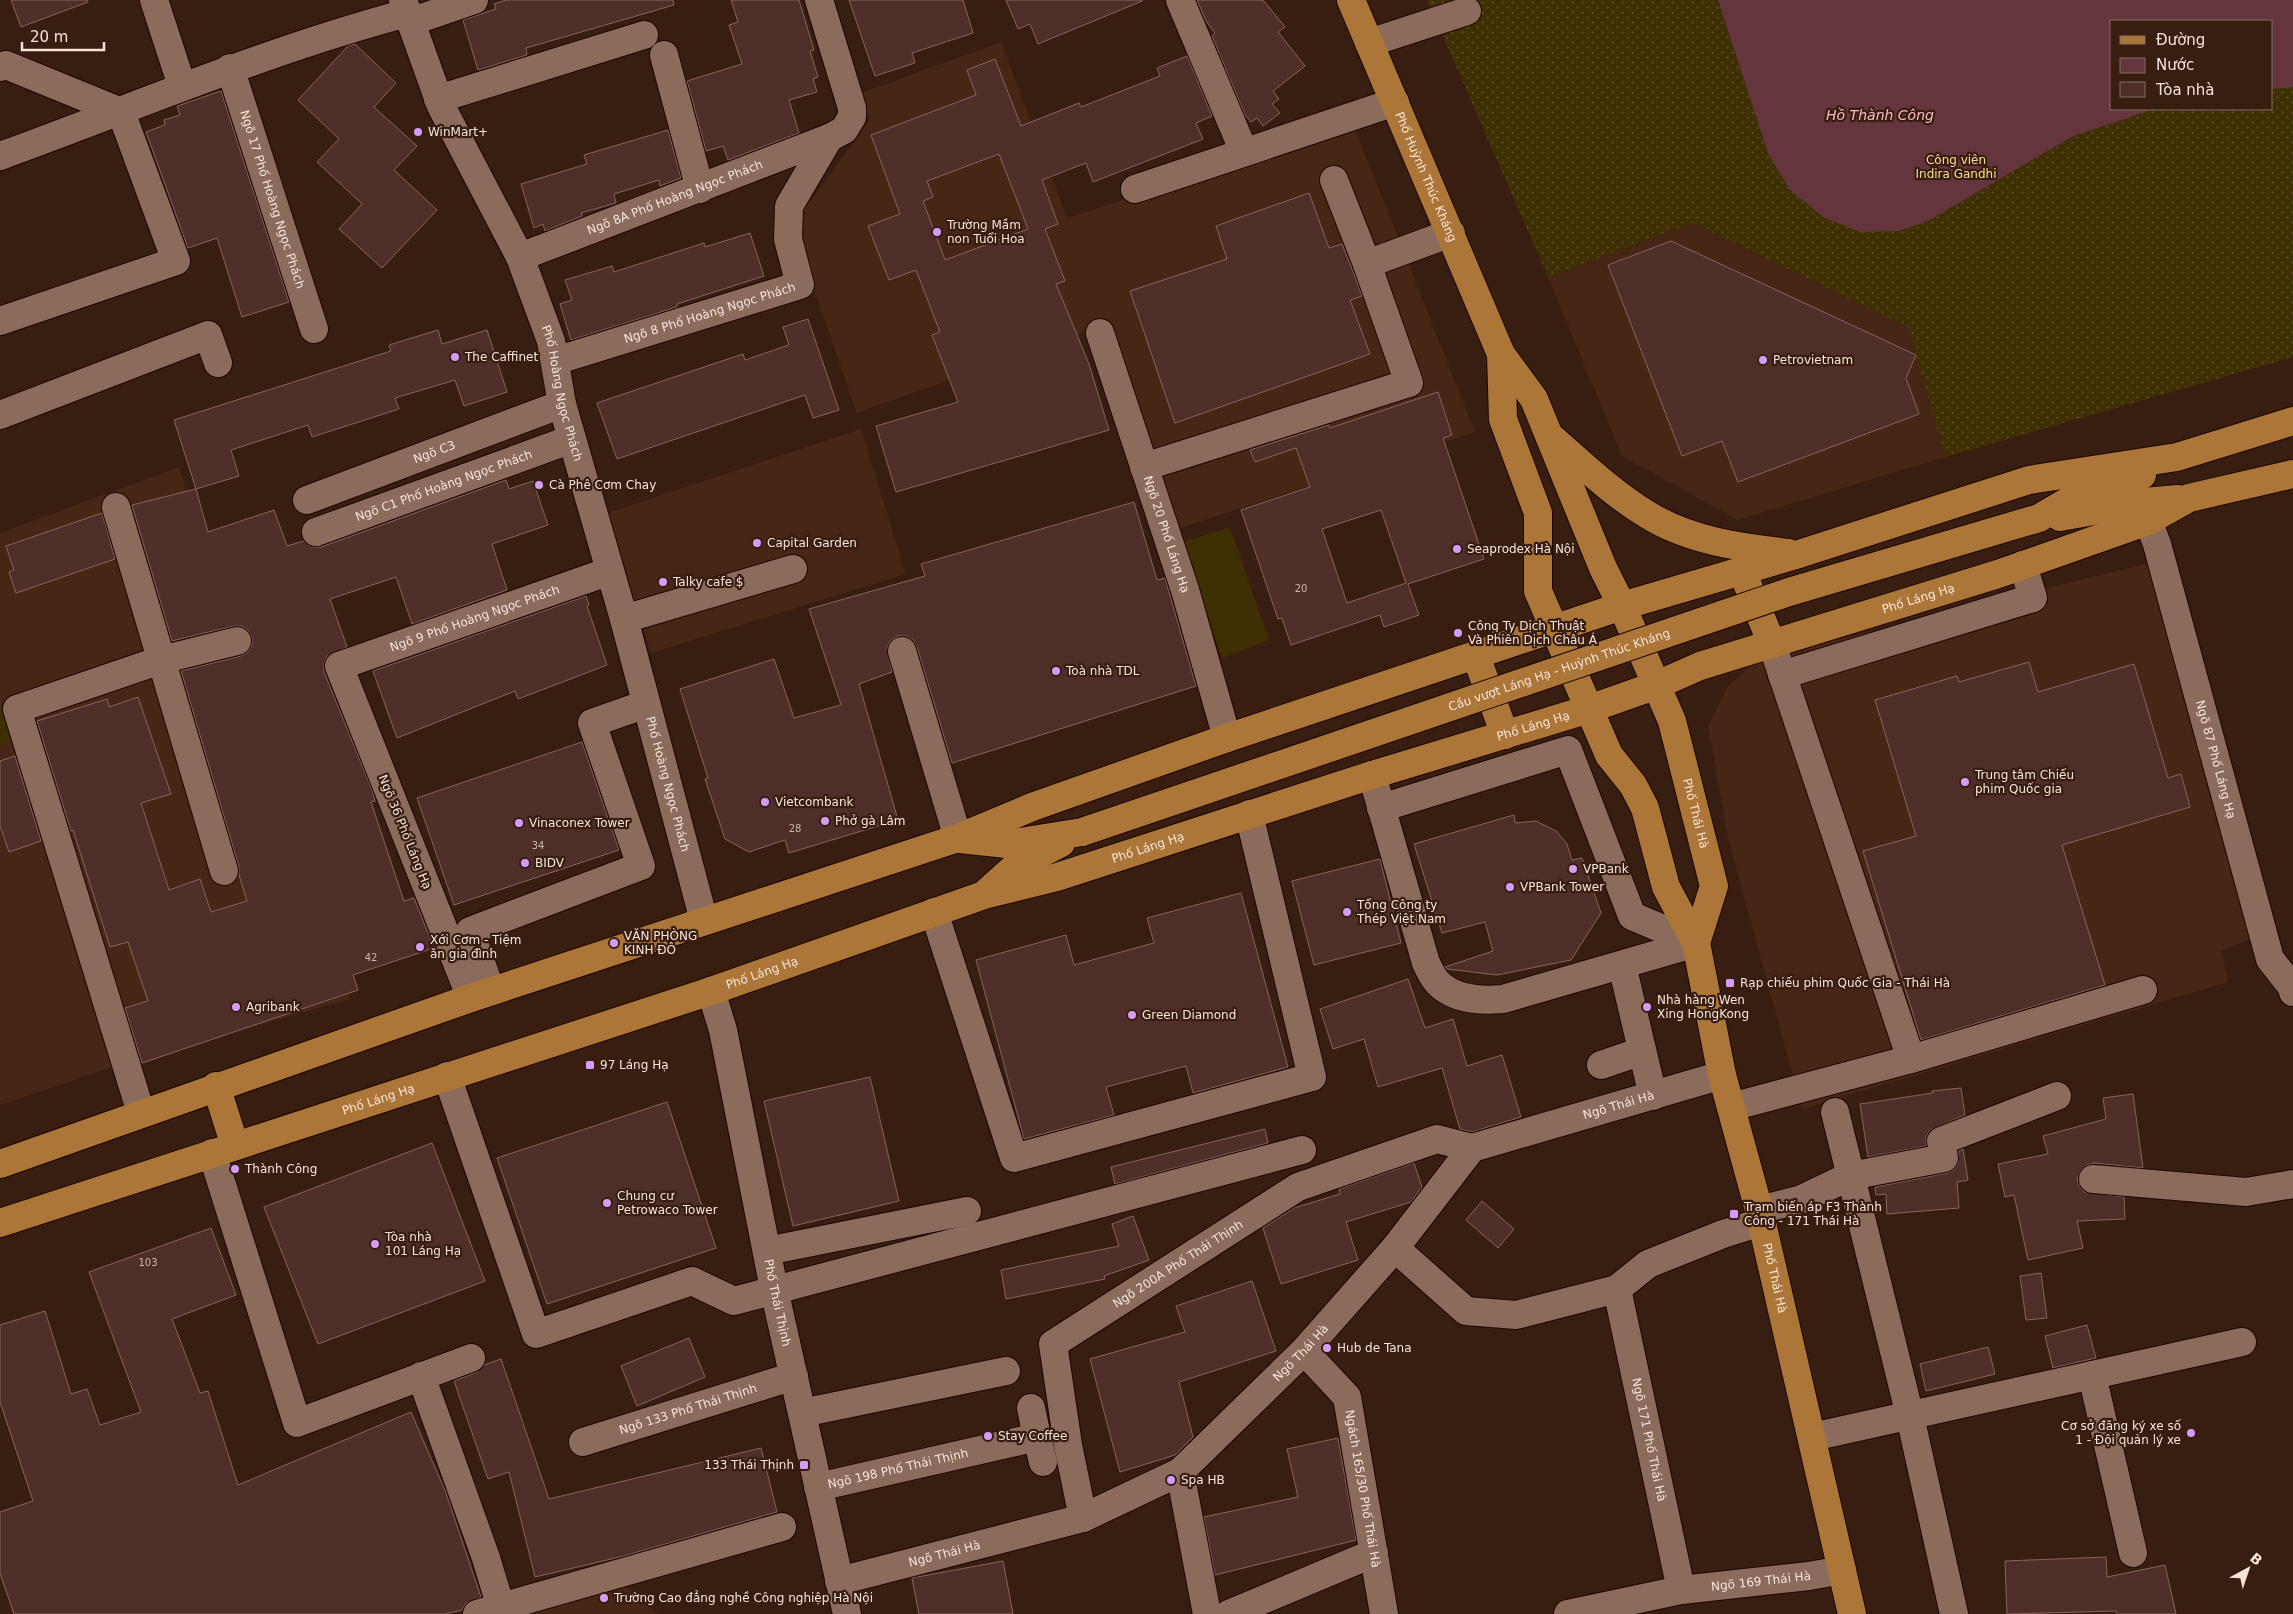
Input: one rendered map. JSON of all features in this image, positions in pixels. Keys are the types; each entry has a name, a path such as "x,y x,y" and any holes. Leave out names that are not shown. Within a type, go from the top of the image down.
{"main road":[{"name":"Phố Huỳnh Thúc Kháng","path":"1352,0 1501,354 1534,398 1603,568 1622,606"},
{"name":"Phố Huỳnh Thúc Kháng","path":"1501,354 1503,419 1538,513 1538,591 1589,709"},
{"path":"0,1164 216,1086 481,995 958,838 1032,807 1227,738 1622,606 1799,554 2029,480 2177,457 2293,421"},
{"path":"1549,436 1623,499 1662,522 1687,533 1731,546 1799,554"},
{"name":"Cầu vượt Láng Hạ - Huỳnh Thúc Kháng","path":"984,895 1016,866 1082,832 1789,592 2038,518 2068,501 2132,480 2177,457"},
{"name":"Phố Láng Hạ","path":"0,1223 712,991 984,895 1057,877 1372,775 1589,709 1700,666 2022,565 2148,521 2189,498 2293,474"},
{"name":"Cầu vượt Láng Hạ - Huỳnh Thúc Kháng","path":"2038,518 2074,516 2143,502 2189,498"},
{"path":"1742,571 1772,644"},
{"name":"Phố Thái Hà","path":"1622,606 1672,721 1714,886 1696,943"},
{"path":"1476,656 1505,735"},
{"name":"Phố Thái Hà","path":"1589,709 1609,755 1633,785 1645,808 1666,887 1696,943 1722,1075 1760,1216 1852,1614"},
{"name":"Cầu vượt Láng Hạ - Huỳnh Thúc Kháng","path":"958,838 1007,844 1082,832"},
{"path":"216,1086 224,1149"}],"street":[{"path":"154,0 182,86"},
{"path":"0,156 121,112 230,68 407,12 474,0"},
{"path":"819,0 852,108 852,117 844,130 829,138"},
{"path":"1180,0 1244,152"},
{"path":"1370,43 1468,11"},
{"name":"Phố Hoàng Ngọc Phách","path":"407,12 438,99 520,257 552,341 562,404 624,619 704,921"},
{"path":"438,99 644,35"},
{"path":"664,56 700,189"},
{"path":"0,67 6,65 121,112 176,261 0,321"},
{"name":"Ngõ 17 Phố Hoàng Ngọc Phách","path":"230,68 314,329"},
{"path":"1135,189 1394,102"},
{"name":"Ngõ 8A Phố Hoàng Ngọc Phách","path":"520,257 829,138"},
{"name":"Ngõ 8 Phố Hoàng Ngọc Phách","path":"555,361 800,284 788,239 789,206 829,138"},
{"path":"1144,467 1409,382 1368,264 1334,180"},
{"path":"1368,264 1451,233"},
{"name":"Ngõ 20 Phố Láng Hạ","path":"1100,333 1185,590 1227,738"},
{"path":"0,415 208,336 218,363"},
{"name":"Ngõ C3","path":"307,500 562,404"},
{"name":"Ngõ C1 Phố Hoàng Ngọc Phách","path":"316,532 572,439"},
{"path":"116,506 160,660 224,871"},
{"name":"Ngõ 87 Phố Láng Hạ","path":"2148,521 2157,544 2270,959 2293,989"},
{"path":"1782,675 2033,598 2022,565"},
{"path":"624,619 793,570"},
{"name":"Ngõ 9 Phố Hoàng Ngọc Phách","path":"339,666 610,571"},
{"path":"141,1113 16,709 160,660 237,641"},
{"path":"1772,644 1912,1059"},
{"path":"902,651 958,838"},
{"name":"Ngõ 36 Phố Láng Hạ","path":"339,666 481,995"},
{"path":"481,995 470,931 641,866 592,722 646,704"},
{"path":"1381,808 1568,750 1632,916 1696,943"},
{"path":"1372,775 1426,962 1438,983 1456,994 1482,1001 1503,999 1696,943"},
{"path":"934,912 1014,1158 1312,1077 1249,814"},
{"path":"1622,965 1653,1096"},
{"path":"1731,1106 1912,1059 2143,990"},
{"name":"Phố Thái Thịnh","path":"712,991 723,1030 774,1289 846,1614"},
{"path":"1601,1065 1642,1051"},
{"name":"Ngõ Thái Hà","path":"839,1581 1082,1518 1180,1472 1304,1351 1395,1248 1472,1148 1722,1075"},
{"path":"447,1076 536,1334 692,1281 734,1301 1302,1150"},
{"path":"1395,1248 1466,1311 1516,1315 1616,1289 1648,1264 1723,1234 1850,1176 1944,1158 1941,1141 2058,1096"},
{"path":"1834,1112 1910,1416 1954,1614"},
{"name":"Ngõ 200A Phố Thái Thịnh","path":"1082,1518 1068,1445 1053,1344 1298,1187 1437,1139 1472,1148"},
{"path":"224,1149 297,1422 470,1358"},
{"path":"2094,1179 2246,1192 2293,1184"},
{"path":"767,1250 968,1211"},
{"name":"Ngõ 171 Phố Thái Hà","path":"1616,1289 1681,1590"},
{"path":"1812,1437 2242,1342"},
{"name":"Ngách 165/30 Phố Thái Hà","path":"1304,1351 1347,1397 1384,1614"},
{"path":"802,1413 1006,1371"},
{"path":"2092,1375 2133,1553"},
{"path":"421,1376 486,1558 494,1612 782,1527"},
{"name":"Ngõ 133 Phố Thái Thịnh","path":"583,1442 794,1376"},
{"name":"Ngõ 198 Phố Thái Thịnh","path":"818,1487 1040,1449 1031,1408"},
{"path":"1180,1472 1207,1614"},
{"path":"1229,1614 1374,1553"},
{"name":"Ngõ 169 Thái Hà","path":"1568,1614 1681,1590 1810,1576 1842,1570"}],"shaded area":[{"path":"1001,42 1067,218 1353,124 1475,432 1180,528 1106,324 857,413 799,247 805,208 870,120 861,93"},
{"path":"1693,223 1910,328 1945,457 1738,520 1622,456 1548,277"},
{"name":"Capital Garden","path":"861,429 906,574 651,653 607,513"},
{"path":"179,467 350,999 118,1065 0,1105 0,533"},
{"name":"Trung tâm Chiếu phim Quốc gia","path":"2153,562 2253,938 2222,951 2228,982 1802,1109 1728,838 1708,726 1727,687 1759,659"},
{"name":"Trường Cao đẳng nghề Công nghiệp Hà Nội","path":"620,1582 658,1614 518,1614"}],"green space":[{"name":"Công viên Indira Gandhi","path":"1427,0 2293,0 2293,357 1945,457 1909,328 1693,223 1548,277"},
{"path":"1230,527 1269,640 1222,658 1183,542"},
{"path":"0,707 12,740 0,744"}],"water":[{"name":"Hồ Thành Công","path":"1718,0 2293,0 2293,87 2273,89 2273,20 2110,20 2110,110 2151,110 2073,136 1928,221 1898,231 1860,232 1823,217 1790,190 1768,153"}],"building":[{"path":"11,0 87,0 88,2 21,27"},
{"path":"506,0 673,0 674,5 526,48 527,55 478,70 463,20 496,9 494,4"},
{"path":"731,0 799,0 814,50 810,51 818,77 813,79 817,92 789,100 799,133 728,160 723,146 706,151 687,81 742,64 729,25 738,22"},
{"path":"849,0 963,0 973,33 912,53 915,63 875,76"},
{"path":"1006,0 1142,1 1038,44 1030,24 1018,29"},
{"path":"1197,0 1263,0 1285,27 1278,32 1305,66 1273,91 1279,99 1272,104 1280,113 1263,126 1257,118 1251,122 1245,115 1212,36 1215,33 1206,21"},
{"path":"355,44 396,83 374,107 417,146 394,170 437,210 382,268 339,229 362,204 317,162 339,139 298,100 348,46"},
{"path":"1187,56 1212,116 1196,123 1203,139 1093,182 1086,163 1042,180 1058,224 1045,229 1065,281 1056,284 1089,364 1109,430 896,492 876,426 958,402 932,335 940,332 916,270 889,280 868,226 900,214 871,135 976,95 967,70 995,59 1021,126 1079,103 1081,107 1160,76 1157,68","holes":["999,154 1028,229 945,260 923,201 933,197 927,181"]},
{"path":"221,91 289,302 242,317 217,238 188,248 146,132 165,125 164,120 180,115 177,106"},
{"path":"668,130 681,178 660,186 659,180 614,194 616,203 581,213 582,216 545,231 543,224 534,228 521,184 587,164 584,155"},
{"path":"1309,193 1329,248 1342,244 1352,269 1362,296 1350,300 1370,354 1175,423 1130,291 1227,259 1216,226"},
{"path":"750,233 764,276 677,304 677,307 571,340 560,304 572,300 565,280 612,266 614,272 704,243 705,247"},
{"name":"Petrovietnam","path":"1671,241 1916,355 1906,378 1919,414 1738,482 1722,441 1682,456 1608,265"},
{"path":"808,319 839,410 813,418 805,395 617,459 597,403 743,354 745,360 789,345 783,327"},
{"path":"438,330 442,344 487,330 507,392 464,406 455,380 395,398 399,409 312,437 308,425 231,450 239,476 196,489 174,420 391,351 389,345"},
{"path":"1438,392 1452,435 1443,438 1484,559 1408,584 1419,615 1384,627 1380,615 1291,645 1282,618 1278,619 1241,510 1310,487 1296,448 1255,462 1250,450 1329,425 1330,428","holes":["1381,510 1406,583 1347,603 1322,529"]},
{"path":"506,480 509,489 533,481 548,525 492,544 507,590 412,624 396,577 330,599 347,647 327,656 324,663 324,672 372,790 375,801 371,802 404,901 414,898 434,948 353,975 358,990 142,1063 125,1008 148,1001 128,942 110,947 37,721 107,699 109,707 138,697 171,794 141,803 169,890 200,879 211,912 247,901 239,875 239,867 181,671 241,656 248,652 252,646 252,638 248,630 241,626 234,626 172,641 132,505 196,489 208,532 274,510 287,546 304,541 314,547 321,547"},
{"path":"1134,502 1157,580 1165,578 1196,686 952,763 917,647 913,640 906,636 897,636 890,641 887,648 892,672 859,684 898,820 789,853 785,840 749,852 725,839 705,779 708,778 680,689 774,659 794,718 841,705 809,609 925,576 921,564"},
{"path":"102,513 115,559 16,593 9,572 14,570 6,546"},
{"path":"586,596 589,605 587,606 607,665 518,699 515,691 397,738 373,671"},
{"path":"2029,662 2038,692 2134,664 2168,778 2181,774 2190,807 2062,845 2105,985 1921,1040 1863,851 1916,836 1875,700 1957,676 1959,682"},
{"name":"Vinaconex Tower","path":"582,742 619,850 454,905 417,798"},
{"path":"15,756 41,841 9,852 0,826 0,761"},
{"name":"VPBank Tower","path":"1514,815 1515,823 1536,821 1556,831 1567,844 1572,860 1582,858 1601,913 1571,960 1497,975 1447,969 1445,967 1493,951 1485,922 1442,933 1414,844"},
{"name":"Tổng Công ty Thép Việt Nam","path":"1380,859 1401,943 1314,965 1292,881"},
{"name":"Green Diamond","path":"1241,893 1288,1067 1193,1093 1186,1066 1106,1087 1114,1115 1024,1139 976,960 1066,935 1074,965 1154,943 1147,918"},
{"path":"1408,979 1425,1028 1453,1019 1467,1066 1502,1055 1521,1117 1472,1132 1460,1129 1442,1068 1378,1087 1364,1039 1333,1049 1320,1009"},
{"path":"870,1077 899,1201 793,1226 764,1101"},
{"path":"1961,1088 1965,1115 1930,1130 1926,1137 1926,1146 1868,1157 1860,1104 1933,1093 1932,1091"},
{"path":"2133,1094 2143,1168 2094,1163 2087,1165 2081,1170 2077,1178 2079,1186 2084,1192 2124,1197 2125,1219 2077,1221 2083,1248 2028,1260 2014,1195 2005,1197 1998,1164 2048,1154 2043,1136 2106,1119 2103,1098"},
{"name":"Chung cư Petrowaco Tower","path":"667,1102 716,1248 547,1304 497,1158"},
{"path":"1265,1129 1268,1143 1115,1184 1111,1167"},
{"name":"Tòa nhà 101 Láng Hạ","path":"432,1143 485,1281 318,1344 264,1207"},
{"path":"1963,1149 1968,1180 1957,1182 1959,1208 1887,1214 1886,1194 1876,1195 1875,1187 1954,1170 1958,1164 1959,1151"},
{"path":"1414,1163 1422,1187 1411,1202 1346,1222 1358,1260 1281,1284 1263,1228 1294,1208 1340,1194 1339,1189"},
{"path":"1482,1201 1514,1229 1498,1248 1466,1220"},
{"path":"1133,1216 1149,1260 1104,1276 1105,1279 1006,1299 1001,1270 1119,1246 1112,1224"},
{"path":"211,1228 236,1295 172,1319 200,1393 208,1391 238,1485 411,1412 446,1493 481,1597 466,1603 462,1610 445,1614 14,1614 0,1573 0,1512 33,1501 0,1402 0,1325 45,1311 71,1394 87,1389 100,1425 141,1412 89,1272"},
{"path":"2041,1273 2047,1318 2026,1320 2020,1276"},
{"path":"1252,1281 1276,1351 1179,1382 1193,1437 1175,1455 1120,1472 1090,1359 1185,1332 1176,1306"},
{"path":"2087,1325 2096,1358 2053,1368 2045,1336"},
{"path":"689,1338 705,1377 637,1406 621,1366"},
{"path":"1988,1347 1995,1374 1926,1391 1920,1364"},
{"path":"501,1359 549,1499 761,1448 777,1512 624,1556 535,1577 509,1472 488,1479 454,1381 477,1372 484,1365"},
{"path":"1338,1438 1356,1540 1215,1575 1204,1517 1298,1497 1287,1449"},
{"path":"2106,1557 2107,1577 2165,1565 2176,1614 2117,1614 2116,1611 2007,1614 2005,1561"},
{"path":"1003,1561 1013,1614 919,1614 912,1578"}],"place":[{"name":"WinMart+","path":"418,132"},
{"name":"Trường Mầm non Tuổi Hoa","path":"937,232"},
{"name":"The Caffinet","path":"455,357"},
{"name":"Petrovietnam","path":"1763,360"},
{"name":"Cà Phê Cơm Chay","path":"539,485"},
{"name":"Capital Garden","path":"757,543"},
{"name":"Seaprodex Hà Nội","path":"1457,549"},
{"name":"Talky cafe $","path":"663,582"},
{"name":"Công Ty Dịch Thuật Và Phiên Dịch Châu Á","path":"1458,633"},
{"name":"Toà nhà TDL","path":"1056,671"},
{"name":"Trung tâm Chiếu phim Quốc gia","path":"1965,782"},
{"name":"Vietcombank","path":"765,802"},
{"name":"Phở gà Lâm","path":"825,821"},
{"name":"Vinaconex Tower","path":"519,823"},
{"name":"BIDV","path":"525,863"},
{"name":"VPBank","path":"1573,869"},
{"name":"VPBank Tower","path":"1510,887"},
{"name":"Tổng Công ty Thép Việt Nam","path":"1347,912"},
{"name":"VĂN PHÒNG KINH ĐÔ","path":"614,943"},
{"name":"Xới Cơm - Tiệm ăn gia đình","path":"420,947"},
{"name":"Rạp chiếu phim Quốc Gia - Thái Hà","path":"1730,983"},
{"name":"Agribank","path":"236,1007"},
{"name":"Nhà hàng Wen Xing HongKong","path":"1647,1007"},
{"name":"Green Diamond","path":"1132,1015"},
{"name":"97 Láng Hạ","path":"590,1065"},
{"name":"Thành Công","path":"235,1169"},
{"name":"Chung cư Petrowaco Tower","path":"607,1203"},
{"name":"Trạm biến áp F3 Thành Công - 171 Thái Hà","path":"1734,1214"},
{"name":"Tòa nhà 101 Láng Hạ","path":"375,1244"},
{"name":"Hub de Tana","path":"1327,1348"},
{"name":"Cơ sở đăng ký xe số 1 - Đội quản lý xe","path":"2191,1433"},
{"name":"Stay Coffee","path":"988,1436"},
{"name":"133 Thái Thịnh","path":"804,1465"},
{"name":"Spa HB","path":"1171,1480"},
{"name":"Trường Cao đẳng nghề Công nghiệp Hà Nội","path":"604,1598"}]}
